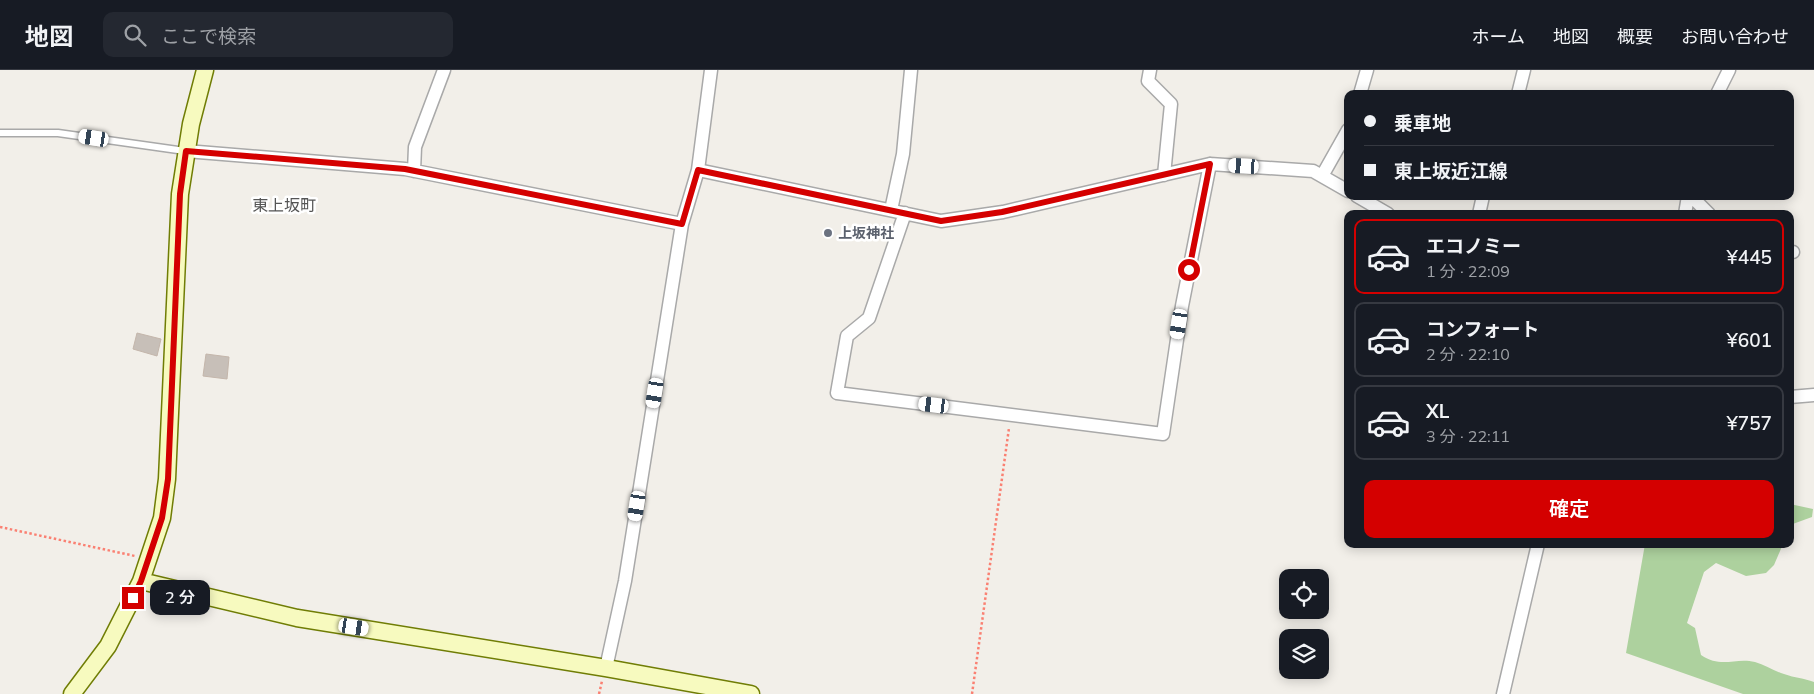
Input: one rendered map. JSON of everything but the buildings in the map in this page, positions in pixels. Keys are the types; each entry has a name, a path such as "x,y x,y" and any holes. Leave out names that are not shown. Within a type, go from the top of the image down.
{"main road":[{"path":"72,694 108,646 141,581 162,518 168,479 180,194 191,124 206,70"},
{"path":"141,581 297,618 606,668 751,694"}],"street":[{"path":"414,171 415,147 444,70"},
{"path":"606,668 625,581 682,224 698,170 711,70"},
{"path":"892,210 903,154 912,70"},
{"path":"1150,70 1148,80 1171,104 1164,175"},
{"path":"1361,90 1367,70"},
{"path":"1519,90 1524,70"},
{"path":"1719,90 1730,70"},
{"path":"1322,176 1344,137"},
{"path":"186,151 414,171 682,224"},
{"path":"698,170 941,221 1002,212 1210,164 1313,171 1344,189"},
{"path":"905,213 869,318 847,336 837,393 1163,434 1182,306 1210,164"},
{"path":"1364,200 1381,210"},
{"path":"1694,200 1706,210"},
{"path":"1794,396 1814,395"},
{"path":"1503,694 1537,548"}],"lane":[{"path":"0,133 58,133 186,151"}],"path":[{"path":"972,694 1011,415"},
{"path":"0,527 148,559"}],"green space":[{"path":"1794,505 1813,509 1812,517 1794,524"},
{"path":"1644,548 1781,548 1774,565 1766,573 1746,576 1716,563 1704,572 1687,623 1695,628 1701,655 1722,662 1755,662 1784,674 1814,682 1814,694 1743,694 1626,653"}],"place":[{"name":"上坂神社","path":"828,233"}],"district":[{"name":"東上坂町","path":"284,205"}],"route":[{"path":"133,598 141,581 162,518 168,479 180,194 186,151 405,169 682,224 698,170 941,221 1002,212 1210,164 1189,270"}]}
